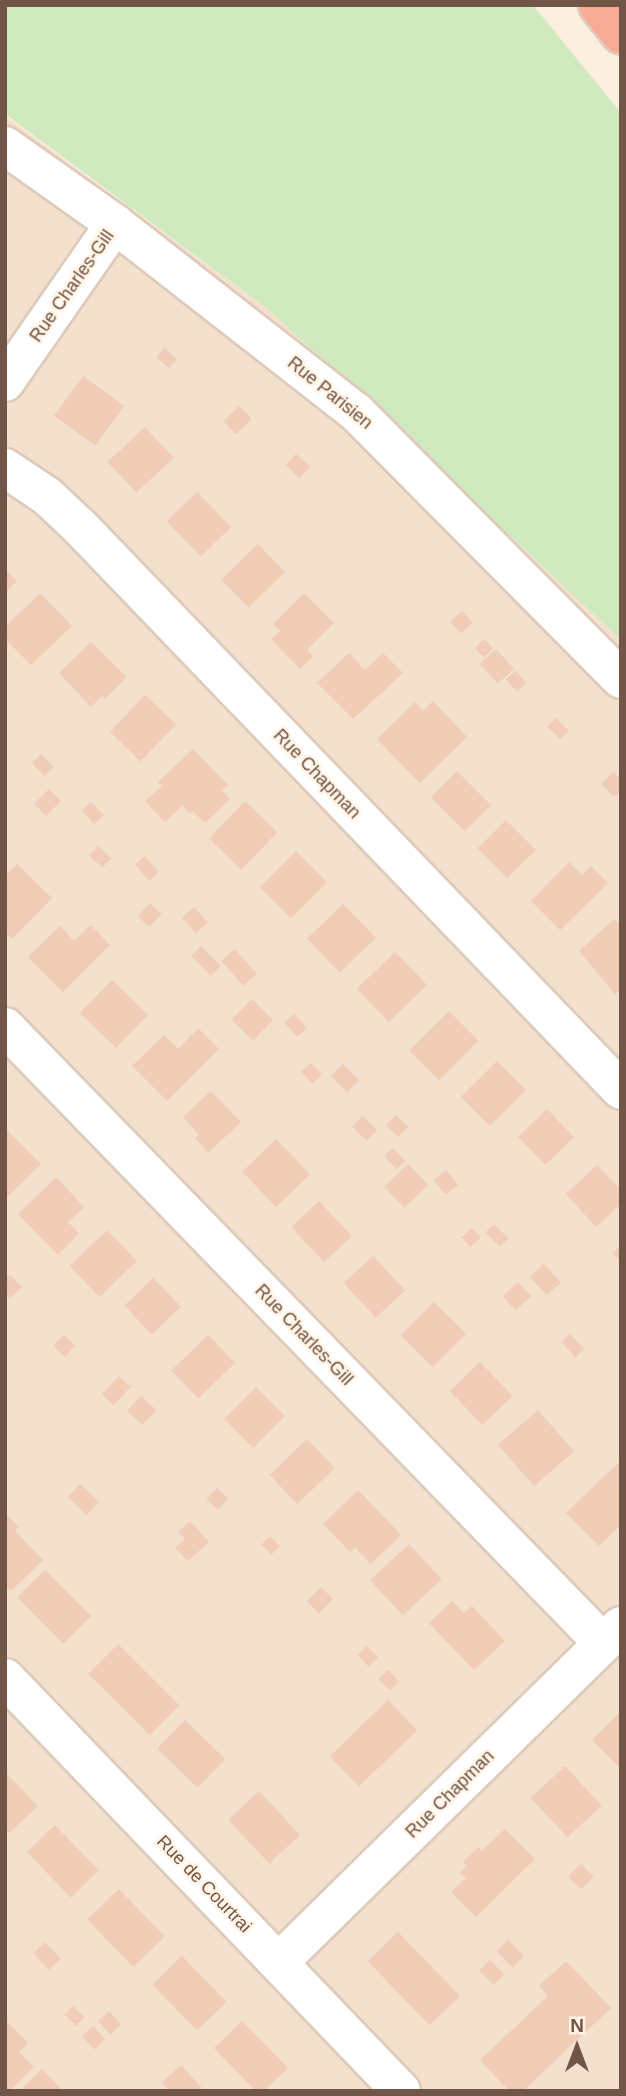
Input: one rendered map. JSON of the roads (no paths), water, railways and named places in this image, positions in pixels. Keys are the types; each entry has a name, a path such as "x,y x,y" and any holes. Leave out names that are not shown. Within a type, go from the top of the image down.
{"highway":[{"path":"598,5 621,34"}],"street":[{"name":"Rue Parisien","path":"5,146 115,224 356,412 621,679"},
{"name":"Rue Charles-Gill","path":"5,382 115,224"},
{"name":"Rue Chapman","path":"5,468 47,496 81,528 621,1090"},
{"name":"Rue Charles-Gill","path":"5,1027 612,1635"},
{"name":"Rue Chapman","path":"279,1962 612,1635"},
{"name":"Rue de Courtrai","path":"5,1678 401,2091"}]}
